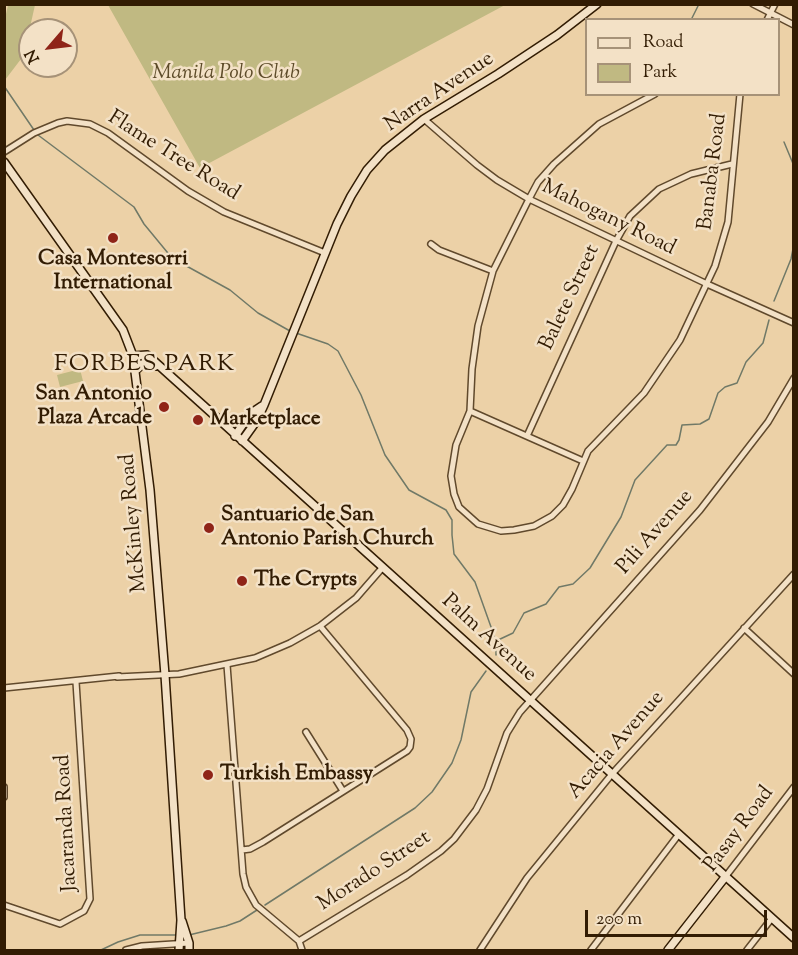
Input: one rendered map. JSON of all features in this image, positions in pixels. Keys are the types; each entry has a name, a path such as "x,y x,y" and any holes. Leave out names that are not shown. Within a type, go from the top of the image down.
{"street":[{"name":"Narra Avenue","path":"242,441 257,420 264,405 325,253 360,180 385,150 424,118 498,75 557,35 597,4"},
{"path":"753,4 794,24"},
{"path":"768,18 775,4"},
{"name":"Banaba Road","path":"651,96 599,124 554,164 538,182 493,271 478,326 472,369 470,411 456,445 450,476 459,507 478,524 501,531 534,526 544,521 563,505 588,451 644,393 680,340 715,266 728,222 740,96"},
{"name":"Mahogany Road","path":"424,118 483,170 529,199 794,323"},
{"name":"Flame Tree Road","path":"4,152 34,133 58,123 67,121 90,124 108,133 188,191 224,212 325,253"},
{"name":"McKinley Road","path":"4,162 123,330 134,356 150,490 165,675 181,920 179,947"},
{"name":"Balete Street","path":"526,436 615,241 630,216 659,189 691,174 732,164"},
{"path":"431,244 439,250 493,271"},
{"name":"Palm Avenue","path":"134,356 147,355 794,938"},
{"path":"136,370 142,364 147,363 159,366"},
{"name":"Pili Avenue","path":"531,700 700,510 768,422 794,378"},
{"name":"Narra Avenue","path":"235,436 250,414 264,405"},
{"path":"470,411 583,461"},
{"path":"4,688 76,682 125,674 165,675 228,665 255,658 290,643 320,626 356,598 383,567"},
{"name":"Acacia Avenue","path":"480,951 527,878 612,774 794,574"},
{"path":"242,850 250,849 263,842 407,751 411,739 407,730 320,626"},
{"path":"744,628 794,674"},
{"path":"228,665 243,874 246,887 252,899 265,913 299,941 302,951"},
{"name":"Jacaranda Road","path":"4,905 60,924 84,911 90,899 76,682"},
{"name":"Morado Street","path":"299,941 407,875 454,839 476,810 488,789 510,727 531,700"},
{"path":"306,732 343,791"},
{"path":"4,787 4,797"},
{"name":"Pasay Road","path":"668,951 794,787"},
{"path":"591,951 679,834"},
{"path":"747,951 772,918"},
{"name":"McKinley Road","path":"181,920 189,947"},
{"path":"126,951 142,946 189,947"}],"green space":[{"path":"8,5 35,5 32,18 18,18 18,63 5,80 4,23"},
{"name":"Manila Polo Club","path":"108,5 505,5 200,168"},
{"path":"80,369 83,381 60,387 57,375"}],"waterway":[{"path":"692,18 699,4"},
{"path":"4,86 34,130"},
{"path":"38,135 134,207 144,224 172,258 230,290 258,313 290,331"},
{"path":"784,142 794,166"},
{"path":"774,301 791,259 794,244"},
{"path":"496,641 513,633 524,613 546,604 559,587 573,584 590,568 621,517 635,480 667,445 676,445 682,425 700,424 709,419 718,393 725,387 737,383 746,362 763,343 769,320"},
{"path":"296,333 328,344 338,351 361,395 385,455 409,490 446,510 452,520 454,554 475,582 496,641 496,655"},
{"path":"265,905 415,808 432,792 452,763 461,740 471,692 486,671"},
{"path":"189,935 240,921 257,910"},
{"path":"101,950 140,935 178,935"}],"place":[{"name":"Casa Montesorri International","path":"113,238"},
{"name":"San Antonio Plaza Arcade","path":"164,407"},
{"name":"Marketplace","path":"198,420"},
{"name":"Santuario de San Antonio Parish Church","path":"209,528"},
{"name":"The Crypts","path":"242,581"},
{"name":"Turkish Embassy","path":"208,775"}],"district":[{"name":"FORBES PARK","path":"145,366"}]}
